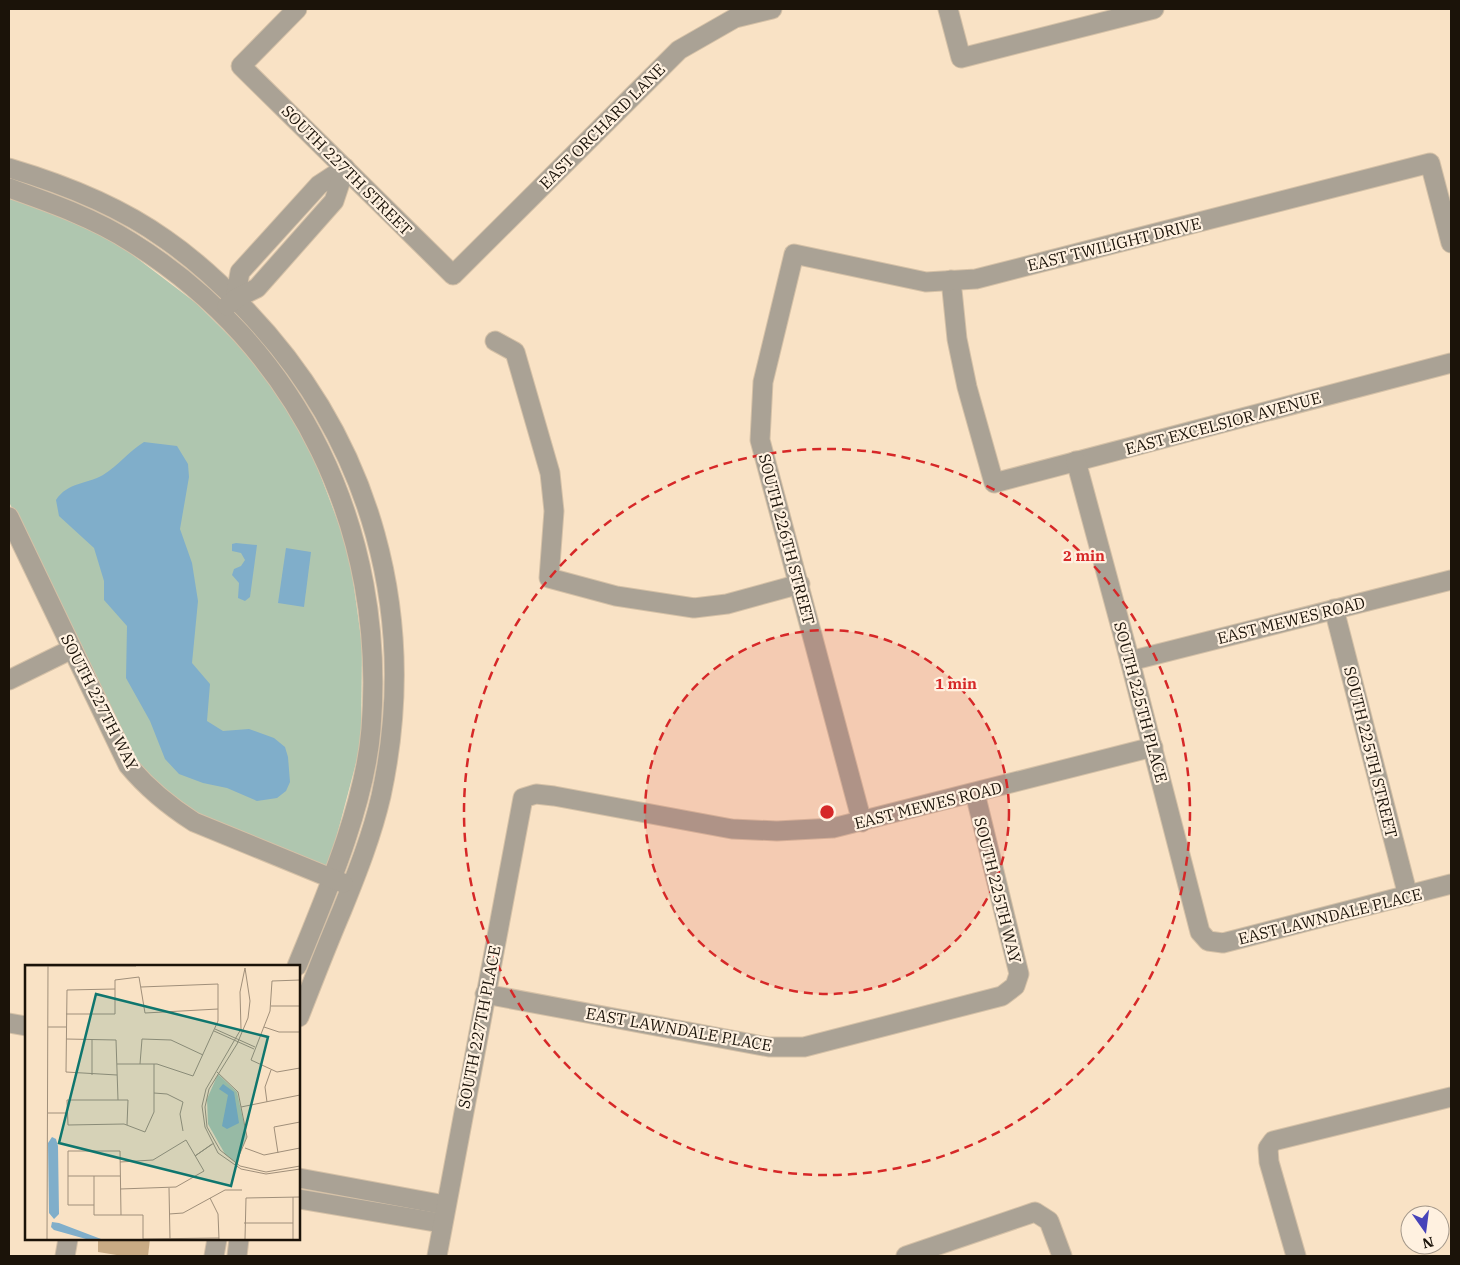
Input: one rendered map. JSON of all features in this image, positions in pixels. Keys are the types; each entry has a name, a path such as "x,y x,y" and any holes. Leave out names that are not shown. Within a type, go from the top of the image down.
{"street":[{"name":"SOUTH 227TH STREET","path":"297,9 242,66 453,275"},
{"name":"EAST ORCHARD LANE","path":"453,275 679,50 735,18 772,9"},
{"path":"948,9 961,58 1154,9"},
{"name":"EAST TWILIGHT DRIVE","path":"794,254 926,282 976,279 1430,163 1451,243"},
{"path":"9,168 46,179 104,204 164,238 202,267 267,332 304,379 331,422 348,456 370,513 387,585 394,646 391,726 381,796 370,836 300,1014"},
{"path":"235,299 240,272 318,185 345,168"},
{"path":"220,312 235,299 257,288 334,201 345,168"},
{"path":"9,188 76,214 131,241 158,260 220,312 264,360 287,390 322,453 346,512 364,580 372,645 371,730 362,780 342,851 297,965"},
{"path":"281,226 298,241"},
{"name":"SOUTH 226TH STREET","path":"794,254 763,382 760,440 862,822"},
{"name":"EAST EXCELSIOR AVENUE","path":"951,280 957,339 967,387 994,483 1451,363"},
{"path":"495,341 515,352 550,473 554,511 549,578 616,596 694,608 727,604 800,584"},
{"name":"SOUTH 225TH PLACE","path":"1076,461 1153,746 1200,932 1208,941"},
{"name":"SOUTH 227TH WAY","path":"9,517 128,765 143,783 177,811 194,822 351,886"},
{"name":"EAST MEWES ROAD","path":"1130,661 1451,580"},
{"name":"SOUTH 225TH STREET","path":"1334,609 1408,896"},
{"path":"9,680 72,649"},
{"name":"EAST MEWES ROAD","path":"523,798 536,794 554,796 732,829 777,832 833,828 1153,746"},
{"name":"SOUTH 225TH WAY","path":"974,793 1019,974 1014,986"},
{"name":"SOUTH 227TH PLACE","path":"437,1256 443,1214 523,798"},
{"name":"EAST LAWNDALE PLACE","path":"1208,941 1223,943 1451,884"},
{"name":"EAST LAWNDALE PLACE","path":"485,994 769,1047 804,1047 1002,996 1014,986"},
{"path":"9,1023 25,1026"},
{"path":"1296,1256 1269,1162 1268,1148 1273,1142 1451,1098"},
{"path":"300,1178 443,1214"},
{"path":"300,1199 443,1214"},
{"path":"906,1256 1035,1212 1049,1221 1062,1256"},
{"path":"65,1256 68,1240"},
{"path":"214,1256 218,1240"},
{"path":"237,1256 239,1240"}],"green space":[{"path":"9,195 113,240 196,303 258,364 309,445 349,551 362,645 361,744 328,869 192,814 136,764 9,502"}],"water":[{"path":"144,442 177,446 188,464 189,477 180,529 192,563 198,601 192,663 210,684 207,721 223,731 249,729 274,738 285,747 288,757 290,782 286,791 277,798 257,801 227,788 203,783 179,774 165,759 150,721 126,678 127,626 104,600 104,581 94,548 59,516 56,500 61,494 71,487 103,475"},
{"path":"232,544 257,545 250,597 245,601 238,598 239,583 232,575 234,569 241,566 245,560 241,553 232,551"},
{"path":"286,548 311,552 304,607 278,603"}],"building":[{"path":"98,1240 150,1240 148,1256 123,1256 98,1252"}]}
